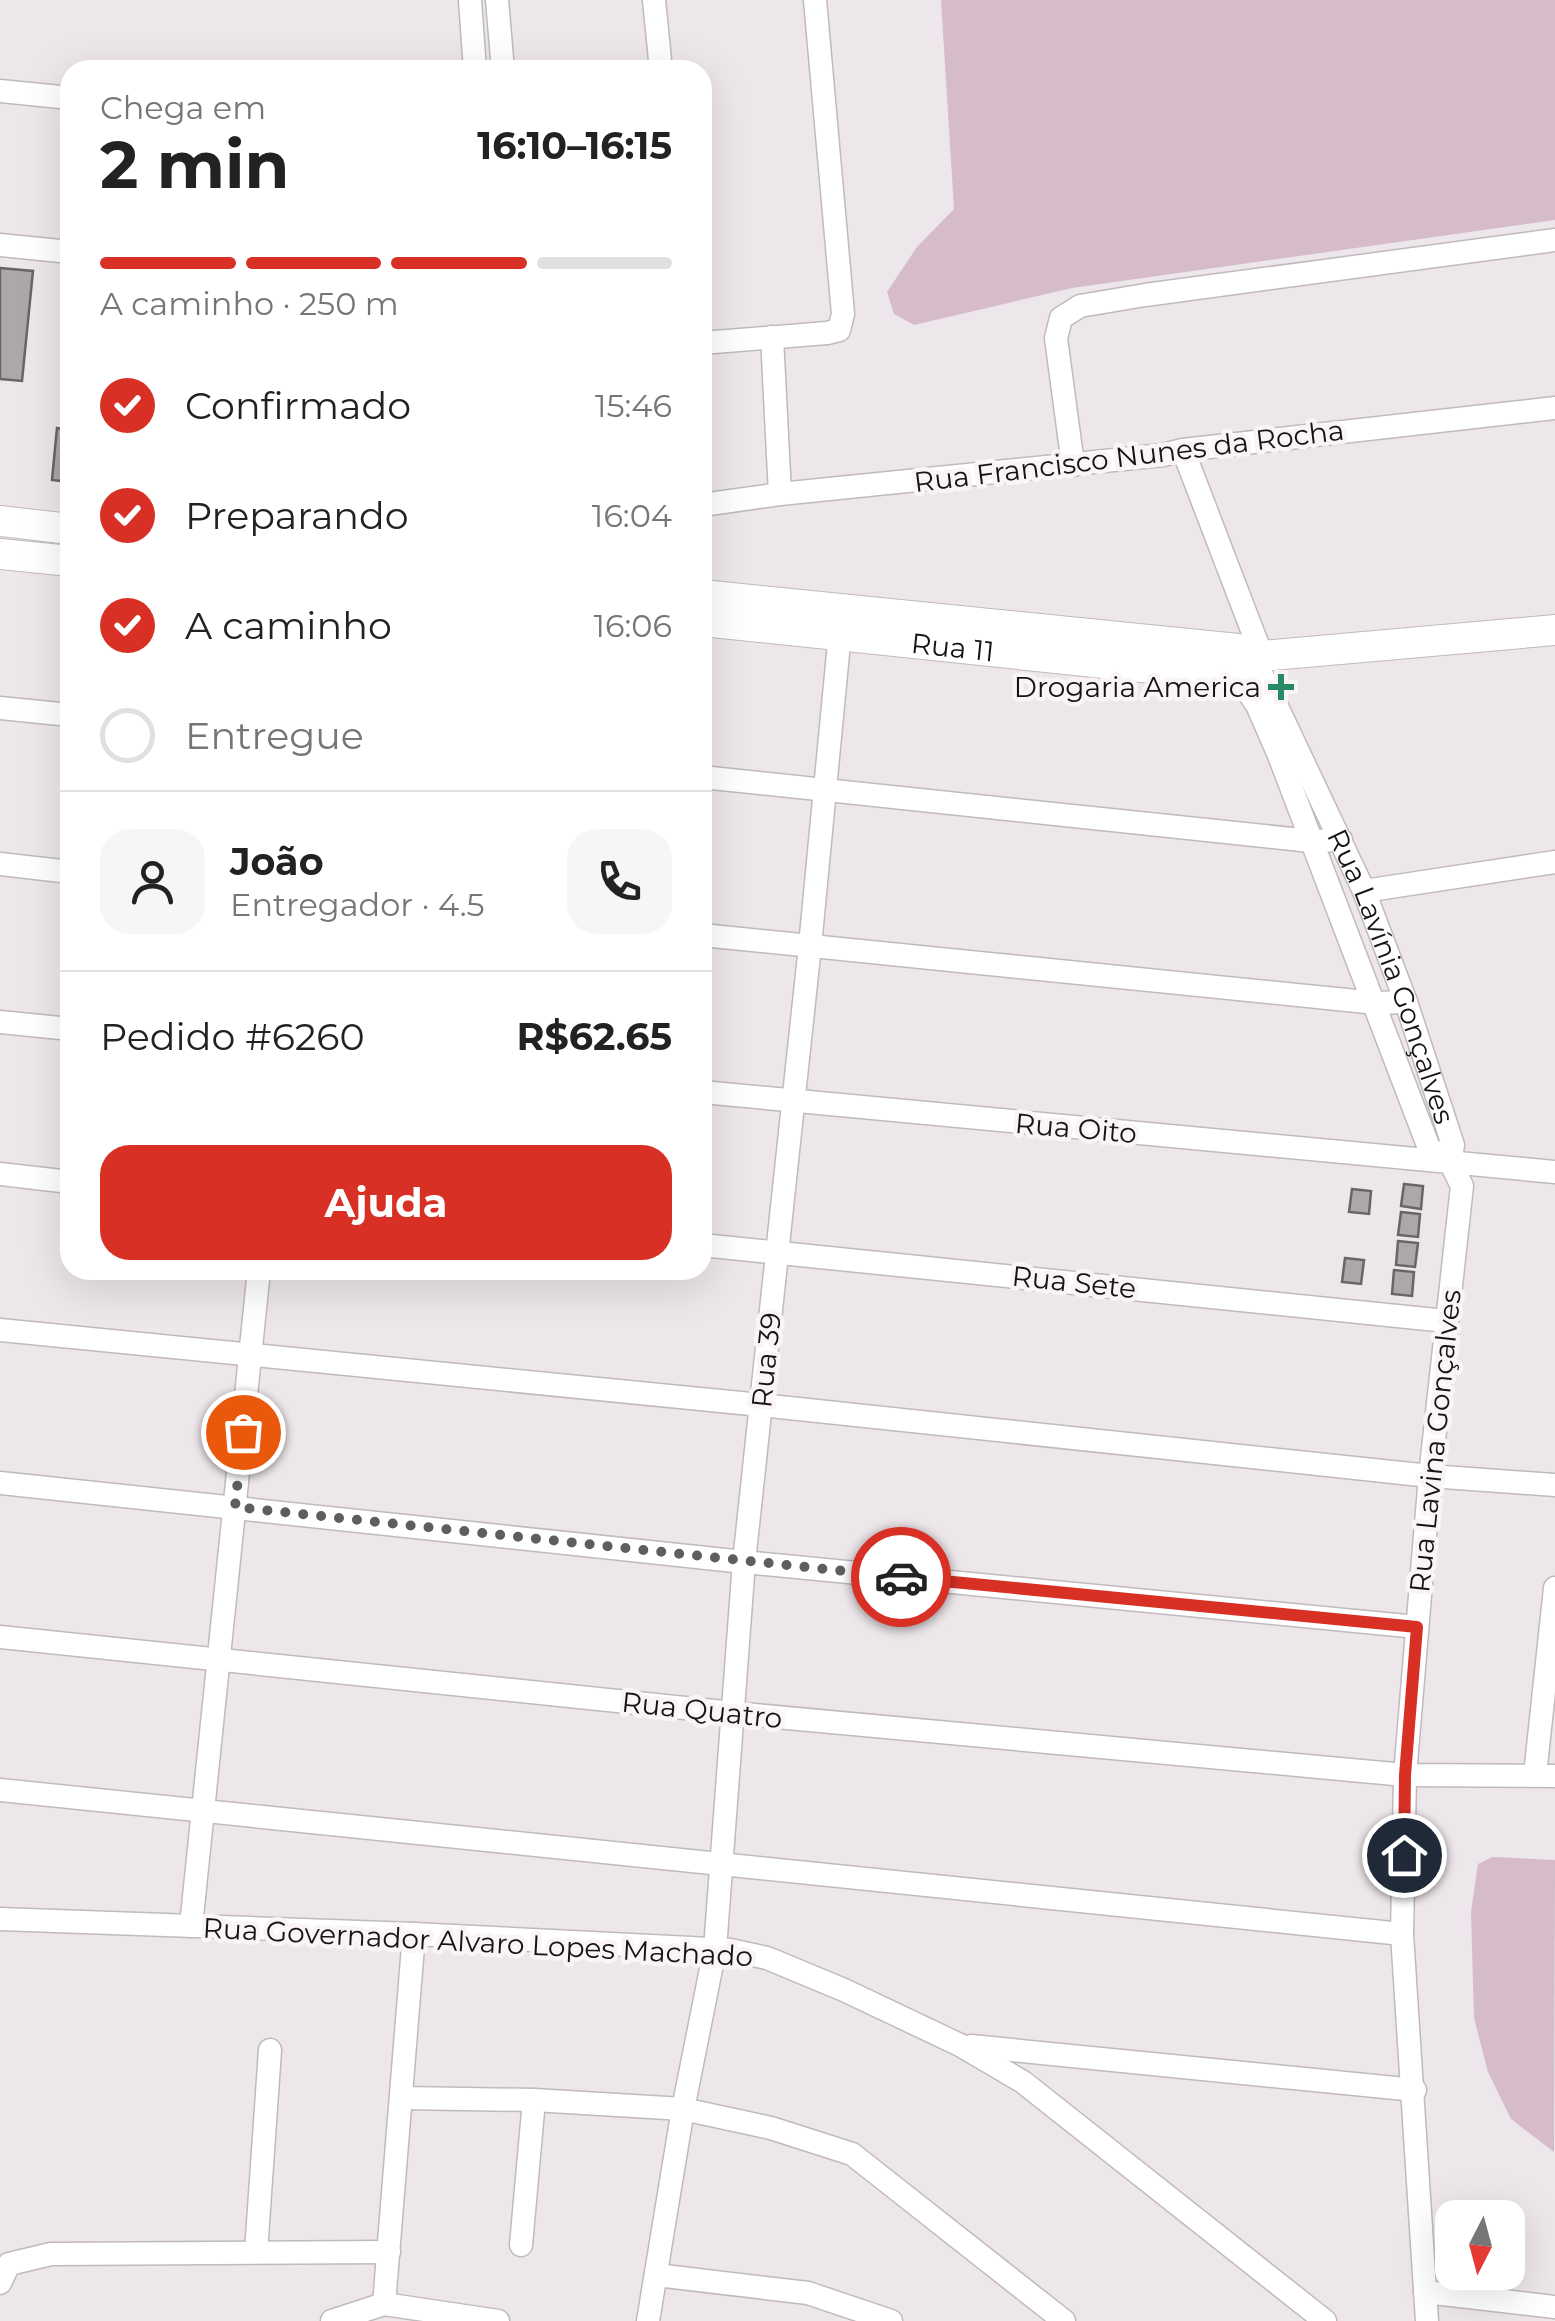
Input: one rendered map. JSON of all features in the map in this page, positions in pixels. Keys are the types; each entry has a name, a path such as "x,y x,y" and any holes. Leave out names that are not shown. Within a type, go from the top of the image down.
{"main road":[{"path":"0,521 60,528"},
{"path":"0,554 60,560"},
{"name":"Rua 11","path":"712,597 841,622"},
{"name":"Rua 11","path":"712,621 841,622 1246,660 1555,630"}],"street":[{"path":"470,0 475,60"},
{"path":"497,0 502,60"},
{"path":"654,0 659,60"},
{"path":"712,342 838,330 843,314 814,0"},
{"path":"0,91 60,97"},
{"path":"1072,465 1056,338 1061,318 1080,306 1144,294 1555,240"},
{"path":"0,245 60,251"},
{"path":"772,337 780,494"},
{"name":"Rua Francisco Nunes da Rocha","path":"712,504 1163,456 1184,450 1555,408"},
{"name":"Rua Lavínia Gonçalves","path":"1184,450 1257,705 1430,1148 1450,1162 1453,1145 1364,891 1342,840 1246,660"},
{"name":"Rua 39","path":"648,2321 715,1950 744,1562 841,622"},
{"path":"0,708 60,715"},
{"path":"712,778 1342,840"},
{"path":"1364,891 1555,862"},
{"path":"0,864 60,871"},
{"path":"712,937 1406,1002"},
{"path":"0,1022 60,1028"},
{"name":"Rua Oito","path":"712,1093 1555,1172"},
{"name":"Rua Lavina Gonçalves","path":"1428,2321 1402,1934 1405,1775 1430,1476 1462,1186 1450,1162"},
{"path":"0,1174 60,1181"},
{"name":"Rua Sete","path":"712,1246 1446,1321"},
{"path":"191,1926 258,1280"},
{"path":"0,1330 1555,1486"},
{"path":"0,1483 744,1562 1417,1627"},
{"path":"1545,1776 1555,1588"},
{"name":"Rua Quatro","path":"0,1637 733,1713 1405,1775 1545,1776"},
{"path":"0,1790 1402,1934"},
{"name":"Rua Governador Alvaro Lopes Machado","path":"0,1919 414,1934 715,1950 767,1958 960,2044 1023,2082 1324,2321"},
{"path":"384,2304 414,1934"},
{"path":"960,2044 1415,2090"},
{"path":"256,2252 270,2050"},
{"path":"402,2098 534,2100 684,2109 771,2128 852,2154 1064,2321"},
{"path":"521,2245 534,2100"},
{"path":"4,2274 50,2254 389,2252"},
{"path":"656,2275 808,2293 891,2321"},
{"path":"1425,2292 1555,2308"},
{"path":"332,2321 384,2304 498,2321"}],"shaded area":[{"path":"941,0 1555,0 1555,220 1072,288 914,325 894,314 887,292 917,247 954,209"},
{"path":"1493,1857 1555,1860 1554,2152 1511,2119 1488,2072 1474,2018 1471,1912 1478,1864"}],"building":[{"path":"0,268 33,271 22,381 0,379"},
{"path":"57,428 60,481 52,480"},
{"path":"1404,1184 1423,1186 1421,1209 1401,1206"},
{"path":"1352,1189 1371,1191 1369,1214 1349,1212"},
{"path":"1401,1212 1420,1214 1418,1237 1398,1235"},
{"path":"1398,1241 1418,1243 1415,1267 1396,1265"},
{"path":"1345,1258 1364,1260 1361,1284 1342,1282"},
{"path":"1394,1270 1414,1272 1412,1296 1392,1294"}],"way so far":[{"path":"243,1432 235,1507 901,1577"}],"place":[{"name":"Drogaria America","path":"1281,687"}],"route":[{"path":"901,1577 1417,1627 1405,1775 1404,1855"}]}
